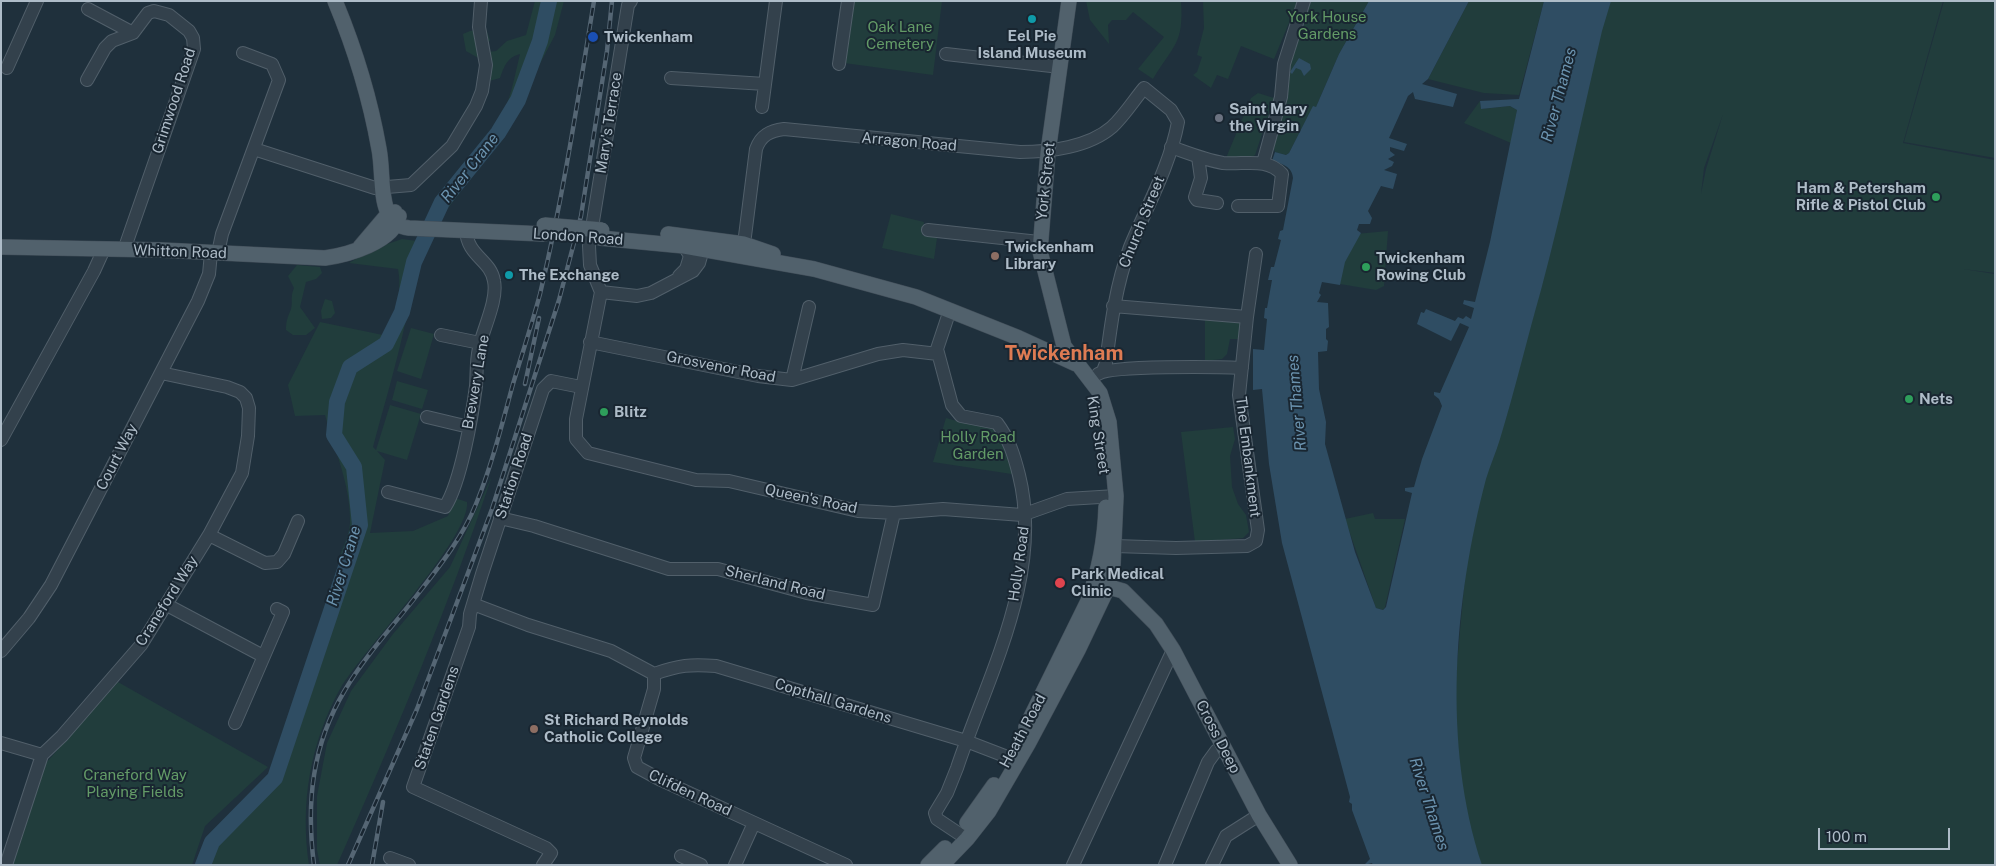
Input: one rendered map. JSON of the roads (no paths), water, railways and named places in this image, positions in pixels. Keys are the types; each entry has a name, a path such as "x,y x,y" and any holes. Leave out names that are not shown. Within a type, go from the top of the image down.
{"main road":[{"path":"336,1 364,81 380,151 384,186 394,216"},
{"name":"York Street","path":"1064,346 1041,263 1040,242 1048,152 1069,8"},
{"name":"London Road","path":"394,216 406,228 425,224 544,230 597,238 684,246 704,243"},
{"name":"Whitton Road","path":"1,247 104,249 313,258 339,256 377,240 394,216"},
{"name":"London Road","path":"597,238 704,243 743,250 900,292 1019,338 1078,365"},
{"name":"London Road","path":"1019,338 1042,339 1064,346 1090,380"},
{"name":"King Street","path":"1090,380 1103,398 1109,422 1111,497 1115,546 1101,585"},
{"name":"King Street","path":"1101,585 1104,531 1111,497"},
{"name":"Cross Deep","path":"1101,585 1125,605 1142,612 1156,624 1173,650 1259,815 1290,865"},
{"name":"Heath Road","path":"942,865 963,836 995,782 1014,759 1070,641 1101,585"},
{"name":"Heath Road","path":"928,865 963,836"}],"street":[{"path":"7,68 37,1"},
{"path":"254,149 372,187 404,187 416,182 452,146 476,106 482,91 486,65 479,27 481,1"},
{"name":"Mary's Terrace","path":"601,292 590,265 597,238 628,5 631,1"},
{"path":"762,107 776,1"},
{"path":"839,64 848,1"},
{"path":"1263,163 1281,97 1284,64 1304,1"},
{"path":"88,9 133,33"},
{"name":"Grimwood Road","path":"87,80 105,48 112,41 133,33 148,13 163,12 189,31 194,43 124,250"},
{"name":"Court Way","path":"1,650 46,594 161,373 208,277 214,253 279,80 272,64 243,53"},
{"path":"946,54 1060,67"},
{"path":"671,78 765,84"},
{"name":"Arragon Road","path":"743,250 756,148 763,138 773,130 784,129 1020,152 1048,152 1103,134 1113,126 1144,88"},
{"name":"Church Street","path":"1103,370 1106,363 1113,306 1130,248 1171,147 1178,122 1172,110 1144,88"},
{"path":"1171,147 1198,157 1223,163 1263,163 1275,168 1282,174 1278,206 1238,206"},
{"path":"1198,157 1200,178 1195,197 1197,200 1217,203"},
{"name":"Brewery Lane","path":"388,492 445,506 455,483 468,427 480,343 494,292 494,282 487,265 475,255 460,226"},
{"path":"928,230 1040,242"},
{"path":"601,292 644,295 689,274 697,267 704,243"},
{"path":"676,279 689,264 690,253 684,246"},
{"path":"1,440 94,271 104,249"},
{"name":"The Embankment","path":"1115,546 1176,548 1247,546 1256,541 1258,530 1239,395 1246,317 1256,254"},
{"name":"Queen's Road","path":"601,292 576,419 576,439 588,453 696,480 729,481 858,511 894,514 943,509 1026,515 1067,499 1111,497"},
{"path":"1113,306 1246,317"},
{"path":"792,380 809,307"},
{"name":"Holly Road","path":"950,310 938,354 952,405 957,414 964,418 997,423 1007,436 1022,488 1026,515 1023,560 1013,607 1000,650 947,793 935,816 963,836"},
{"path":"441,336 480,343"},
{"name":"Grosvenor Road","path":"590,342 744,373 792,380 878,354 903,350 938,354"},
{"path":"1090,380 1103,370 1204,366 1242,368"},
{"name":"Craneford Way","path":"6,865 42,755 62,736 141,644 167,605 209,534 242,473 248,436 249,408 246,398 240,392 227,387 161,373"},
{"name":"Station Road","path":"473,604 545,385 551,381 581,387"},
{"path":"427,417 468,427"},
{"name":"Sherland Road","path":"500,518 534,526 669,569 718,569 807,593 874,605 894,514"},
{"path":"209,534 265,563 276,562 284,554 298,521"},
{"path":"473,604 528,625 611,650 654,674"},
{"name":"Staten Gardens","path":"473,604 469,627 413,787 546,848 551,853 543,865"},
{"path":"167,605 263,656"},
{"path":"235,724 283,612 277,608"},
{"path":"1073,865 1173,650"},
{"name":"Copthall Gardens","path":"654,674 679,665 716,666 966,741 1014,759"},
{"name":"Clifden Road","path":"654,674 653,696 634,758 637,767 754,824 846,865"},
{"path":"1,742 42,755"},
{"path":"1165,865 1208,762 1216,751 1223,746"},
{"path":"1212,865 1226,836 1259,815"},
{"path":"735,865 754,824"},
{"path":"681,856 701,865"},
{"path":"390,858 409,865"}],"water":[{"path":"546,1 552,1 541,46 536,44"},
{"name":"River Thames","path":"1369,1 1469,1 1428,79 1422,84 1457,94 1453,107 1415,99 1413,92 1408,96 1389,138 1407,144 1404,151 1390,147 1390,151 1395,155 1388,159 1394,162 1392,166 1384,170 1397,174 1393,189 1381,186 1368,211 1372,218 1370,224 1359,224 1357,230 1361,233 1345,262 1340,285 1322,282 1319,293 1321,295 1317,302 1328,303 1327,351 1318,352 1319,389 1326,422 1325,444 1355,552 1376,608 1383,610 1386,607 1412,493 1405,491 1405,488 1414,487 1422,459 1442,406 1434,392 1440,393 1469,327 1460,323 1451,341 1417,324 1421,312 1424,313 1426,309 1455,321 1458,317 1463,319 1466,316 1471,319 1474,308 1463,304 1464,300 1475,302 1490,242 1517,110 1510,106 1481,109 1480,101 1519,99 1544,1 1611,1 1602,31 1541,290 1505,421 1486,479 1466,574 1457,672 1457,722 1461,771 1469,819 1482,865 1373,865 1372,863 1364,865 1370,859 1352,810 1352,804 1349,802 1350,797 1282,543 1269,464 1262,389 1253,390 1253,349 1264,350 1267,319 1264,318 1265,308 1267,308 1272,280 1268,280 1271,267 1274,267 1281,240 1278,239 1280,231 1283,230 1293,178 1289,168 1272,161 1275,152 1286,155 1289,153 1313,106 1316,107 1339,54"},
{"path":"1299,58 1310,64 1311,69 1304,76 1301,70 1296,68 1292,74 1290,72"}],"waterway":[{"name":"River Crane","path":"203,865 212,842 275,778 360,525 354,467 334,435 337,402 350,367 386,344 402,312 414,262 442,202 498,133 518,100 540,41 549,1"}],"railway":[{"path":"314,865 311,819 314,774 325,732 334,711 362,664 452,549 471,516 487,474 540,294 570,148 594,1"},
{"path":"348,865 417,709 492,509 559,300 581,216 607,51 612,1"},
{"path":"525,384 539,318"},
{"path":"372,865 383,802"}],"place":[{"name":"Eel Pie Island Museum","path":"1032,19"},
{"name":"Twickenham","path":"593,37"},
{"name":"Saint Mary the Virgin","path":"1219,118"},
{"name":"Ham & Petersham Rifle & Pistol Club","path":"1936,197"},
{"name":"Twickenham Library","path":"995,256"},
{"name":"Twickenham Rowing Club","path":"1366,267"},
{"name":"The Exchange","path":"509,275"},
{"name":"Nets","path":"1909,399"},
{"name":"Blitz","path":"604,412"},
{"name":"Park Medical Clinic","path":"1060,583"},
{"name":"St Richard Reynolds Catholic College","path":"534,729"}],"district":[{"name":"Twickenham","path":"1064,354"}],"park label":[{"name":"York House Gardens","path":"1327,26"},
{"name":"Oak Lane Cemetery","path":"900,36"},
{"name":"Holly Road Garden","path":"978,446"},
{"name":"Craneford Way Playing Fields","path":"135,784"}]}
